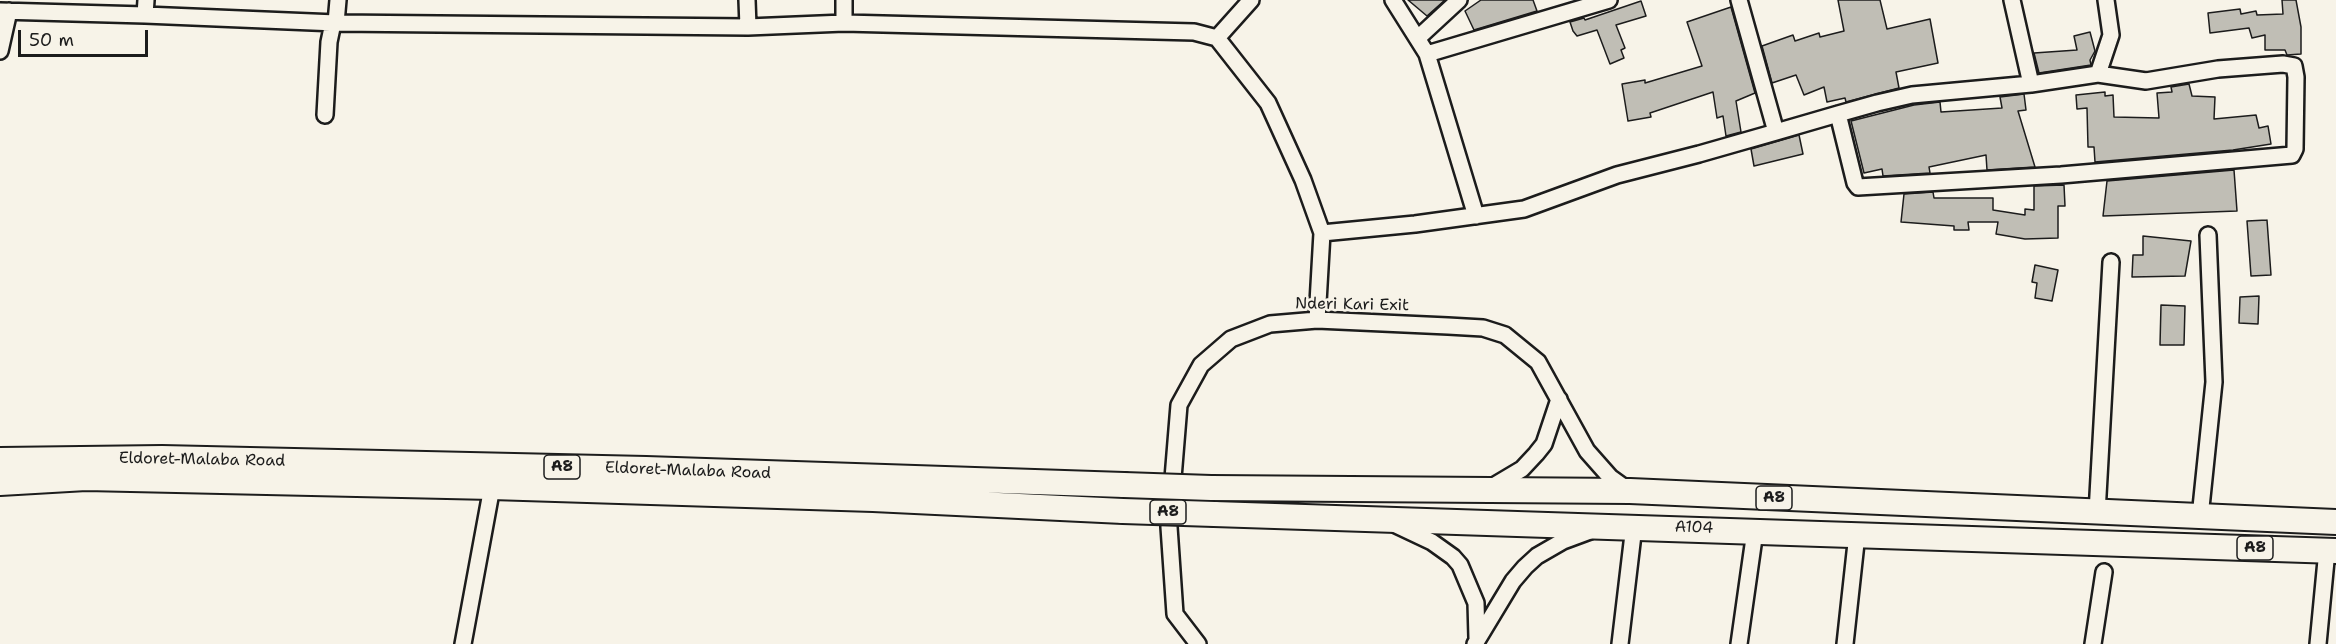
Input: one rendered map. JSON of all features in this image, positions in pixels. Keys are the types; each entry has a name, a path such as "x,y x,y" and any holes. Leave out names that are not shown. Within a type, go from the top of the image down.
{"highway":[{"name":"Eldoret-Malaba Road","path":"0,460 174,458 658,470 1211,488 1485,491"},
{"name":"Eldoret-Malaba Road","path":"0,483 86,478 492,487 873,499 1214,514"},
{"name":"A8","path":"1485,491 1630,491 2336,522"},
{"name":"A104","path":"1214,514 2331,550"}],"street":[{"path":"324,115 329,42 335,23 338,0"},
{"path":"747,0 748,27"},
{"path":"844,0 844,23"},
{"path":"1217,38 1251,0"},
{"path":"1393,0 1419,37 1427,54 1476,216"},
{"path":"1419,37 1459,0"},
{"path":"1427,54 1609,0"},
{"path":"1739,0 1776,132"},
{"path":"2012,0 2031,84"},
{"path":"2098,74 2111,35 2106,0"},
{"path":"0,51 5,11 146,8 335,23 748,27 844,23 1194,33 1217,38 1268,103 1303,180 1322,233 1317,320"},
{"path":"1322,233 1476,216 1524,208 1617,175 1838,114 1912,95 2031,84 2098,74 2146,81 2218,69 2283,64 2294,66 2296,76 2294,153 2292,155 2061,175 1865,189 1855,183 1838,114"},
{"path":"2200,517 2214,382 2208,235"},
{"path":"2097,513 2110,262"},
{"name":"Nderi Kari Exit","path":"1198,644 1175,614 1169,527 1179,405 1201,365 1237,336 1270,324 1317,320 1460,326 1495,331 1514,340 1531,354 1546,372 1597,465 1630,491"},
{"path":"1485,491 1522,469 1536,454 1544,444 1559,399"},
{"path":"463,644 492,487"},
{"path":"1378,519 1417,534 1453,557 1470,586 1476,603 1476,643"},
{"path":"1476,643 1513,580 1537,556 1563,541 1604,525"},
{"path":"1620,644 1634,526"},
{"path":"1739,644 1755,531"},
{"path":"1845,644 1857,534"},
{"path":"2318,644 2331,550"},
{"path":"2093,644 2104,572"}],"building":[{"path":"1408,0 1445,0 1427,16"},
{"path":"1481,0 1533,0 1537,11 1474,30 1465,11"},
{"path":"1838,0 1880,0 1887,29 1930,19 1938,63 1896,72 1899,88 1846,102 1845,98 1827,102 1824,87 1804,95 1796,75 1772,83 1762,46 1793,35 1795,41 1819,33 1820,37 1844,31"},
{"path":"2282,0 2296,0 2301,27 2301,54 2287,55 2285,50 2265,50 2265,35 2252,38 2249,28 2210,33 2208,13 2240,9 2241,14 2256,11 2257,15 2283,14"},
{"path":"1641,1 1646,16 1616,25 1625,48 1621,50 1624,58 1610,64 1597,30 1577,36 1573,31 1570,22 1584,18 1585,20"},
{"path":"1731,7 1755,93 1736,101 1741,132 1726,136 1723,116 1717,118 1713,92 1650,113 1651,117 1628,121 1622,84 1645,80 1645,83 1702,66 1687,22"},
{"path":"2090,32 2095,51 2090,60 2091,65 2039,73 2034,53 2077,50 2074,36"},
{"path":"2189,84 2192,96 2215,97 2214,119 2256,115 2259,128 2268,126 2271,144 2233,150 2095,162 2094,147 2088,147 2087,108 2077,109 2076,95 2105,92 2105,96 2113,95 2114,117 2159,118 2157,93 2172,92 2171,87"},
{"path":"2024,94 2026,110 2018,111 2035,167 1987,170 1986,155 1929,167 1930,173 1883,176 1882,169 1864,173 1851,121 1914,105 1940,102 1941,112 2002,108 2000,97"},
{"path":"1799,135 1803,154 1754,166 1751,149"},
{"path":"2234,170 2237,211 2103,216 2107,181"},
{"path":"2064,185 2065,206 2058,206 2058,238 2025,239 1996,234 1998,222 1968,222 1969,230 1954,230 1954,226 1901,222 1904,194 1933,192 1934,198 1993,198 1993,210 2025,215 2025,209 2034,210 2034,186"},
{"path":"2267,220 2271,275 2251,276 2247,221"},
{"path":"2143,236 2191,241 2185,276 2132,277 2133,255 2143,255"},
{"path":"2035,265 2058,270 2052,301 2035,298 2037,283 2032,282"},
{"path":"2259,296 2258,324 2239,323 2240,297"},
{"path":"2161,305 2185,306 2184,345 2160,345"}]}
